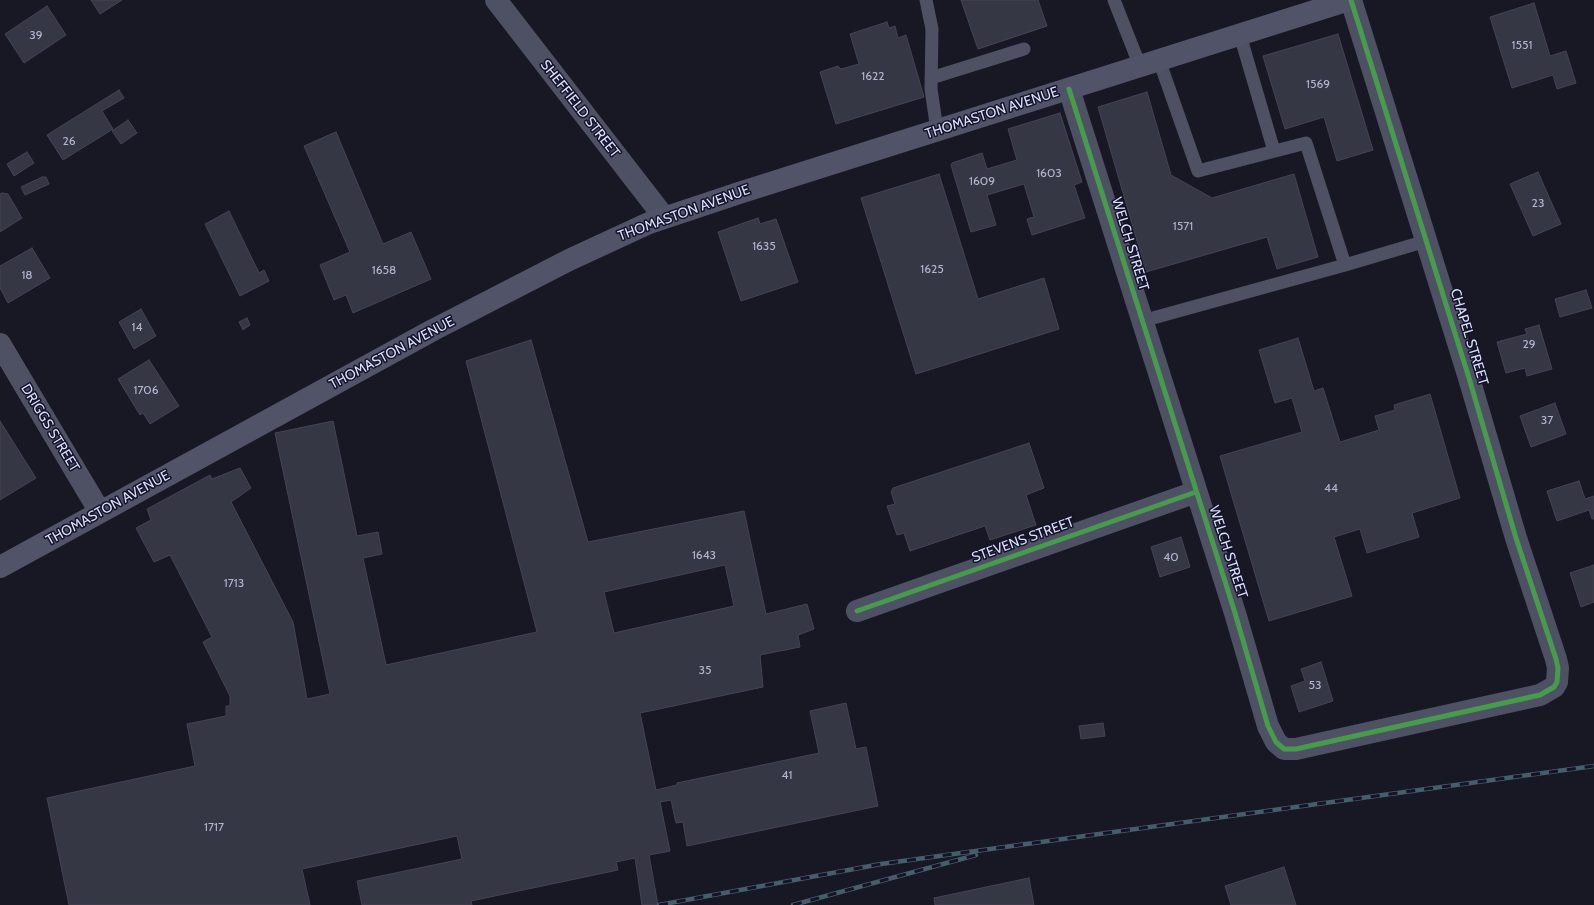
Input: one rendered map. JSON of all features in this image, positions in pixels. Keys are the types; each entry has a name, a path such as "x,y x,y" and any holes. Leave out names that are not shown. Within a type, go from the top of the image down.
{"main road":[{"name":"THOMASTON AVENUE","path":"0,567 433,330 607,241 664,217 1350,0"}],"street":[{"name":"SHEFFIELD STREET","path":"496,0 664,217"},
{"name":"CHAPEL STREET","path":"1350,0 1426,241 1516,538 1556,659 1558,668 1557,682"},
{"name":"WELCH STREET","path":"1069,88 1235,613 1268,726 1276,742 1284,749 1296,749 1433,720 1540,695 1554,687 1557,682"},
{"name":"DRIGGS STREET","path":"0,344 100,512"},
{"name":"STEVENS STREET","path":"858,611 1196,492"}],"lane":[{"path":"926,0 932,29 932,78 937,130"},
{"path":"1114,0 1149,63 1198,171 1306,143 1345,265"},
{"path":"1240,34 1274,152"},
{"path":"932,78 1024,49"},
{"path":"1142,321 1426,241"}],"building":[{"path":"91,0 122,0 100,14"},
{"path":"961,0 1038,0 1047,26 978,49"},
{"path":"1534,3 1550,56 1566,51 1576,83 1557,89 1553,75 1512,88 1490,17"},
{"path":"47,6 66,35 24,63 5,34"},
{"path":"887,22 889,28 895,26 898,38 906,35 924,97 836,124 820,72 838,66 841,69 859,64 850,34"},
{"path":"1338,34 1373,150 1337,161 1324,117 1285,129 1263,56"},
{"path":"119,90 124,98 102,111 113,129 63,160 47,135"},
{"path":"1147,92 1171,175 1212,198 1294,174 1318,257 1277,269 1267,237 1146,272 1098,107"},
{"path":"1060,113 1082,182 1074,185 1085,218 1032,235 1027,219 1034,217 1024,184 987,195 996,225 971,232 951,165 952,163 982,153 987,169 1017,160 1008,129"},
{"path":"128,120 137,133 121,144 112,131"},
{"path":"336,132 383,244 411,232 431,279 353,313 346,295 334,300 320,265 350,252 304,146"},
{"path":"27,152 34,163 14,176 7,164"},
{"path":"1538,172 1561,224 1533,236 1510,184"},
{"path":"939,174 978,299 1044,278 1059,329 916,374 861,198"},
{"path":"42,177 46,177 49,184 25,195 21,187"},
{"path":"0,194 8,194 22,218 0,232"},
{"path":"229,211 259,273 264,270 269,281 240,296 205,224"},
{"path":"758,218 760,224 776,219 798,282 741,301 718,232"},
{"path":"32,248 50,278 8,303 0,288 0,266"},
{"path":"1586,290 1592,308 1560,317 1555,299"},
{"path":"141,309 156,336 134,349 119,322"},
{"path":"247,318 250,325 243,330 239,322"},
{"path":"1539,325 1552,369 1527,376 1525,368 1506,373 1497,342 1527,334 1525,329"},
{"path":"1298,338 1314,391 1323,388 1340,442 1379,430 1375,416 1395,410 1394,405 1430,394 1460,498 1412,513 1419,537 1367,553 1360,529 1334,537 1352,596 1269,621 1220,456 1302,432 1292,398 1275,403 1259,350"},
{"path":"531,340 588,542 744,511 766,614 807,604 814,629 798,635 800,647 760,655 763,687 640,713 656,790 677,785 677,783 819,753 810,711 846,703 856,749 866,747 878,806 687,846 683,822 676,823 671,800 660,802 670,851 649,855 658,905 642,905 635,858 616,862 618,870 471,901 472,905 362,905 357,881 462,859 457,836 302,869 310,905 69,905 47,798 195,766 187,724 226,716 226,706 230,706 230,696 203,642 212,637 170,555 154,562 136,528 151,520 147,509 210,475 212,479 240,468 251,488 231,502 293,622 307,699 330,694 275,433 333,421 357,536 378,532 382,554 363,558 386,665 537,632 466,361","holes":["725,565 734,606 614,633 604,592"]},
{"path":"149,360 179,406 150,424 143,413 140,415 118,379"},
{"path":"1555,403 1566,434 1531,447 1520,416"},
{"path":"0,421 36,478 0,500"},
{"path":"1029,443 1044,488 1026,495 1036,525 990,540 985,526 910,551 904,533 897,535 887,506 895,504 891,492 893,488"},
{"path":"1579,481 1585,499 1594,496 1594,519 1592,519 1589,510 1557,521 1547,491"},
{"path":"1181,537 1190,567 1160,577 1151,547"},
{"path":"1594,565 1594,602 1581,607 1570,573"},
{"path":"1321,662 1333,701 1299,712 1291,686 1305,681 1301,669"},
{"path":"1103,723 1105,736 1081,739 1079,726"},
{"path":"1284,867 1296,905 1231,905 1225,886"},
{"path":"1029,878 1034,905 935,905 934,898"}],"railway":[{"path":"659,905 881,864 1594,766"},
{"path":"793,905 976,855"}],"cycle path":[{"path":"1069,89 1235,613 1268,726 1276,742 1284,749 1296,749 1540,695 1554,687 1557,682 1558,668 1556,659 1516,538 1469,378 1351,0"},
{"path":"857,611 1196,492"}]}
